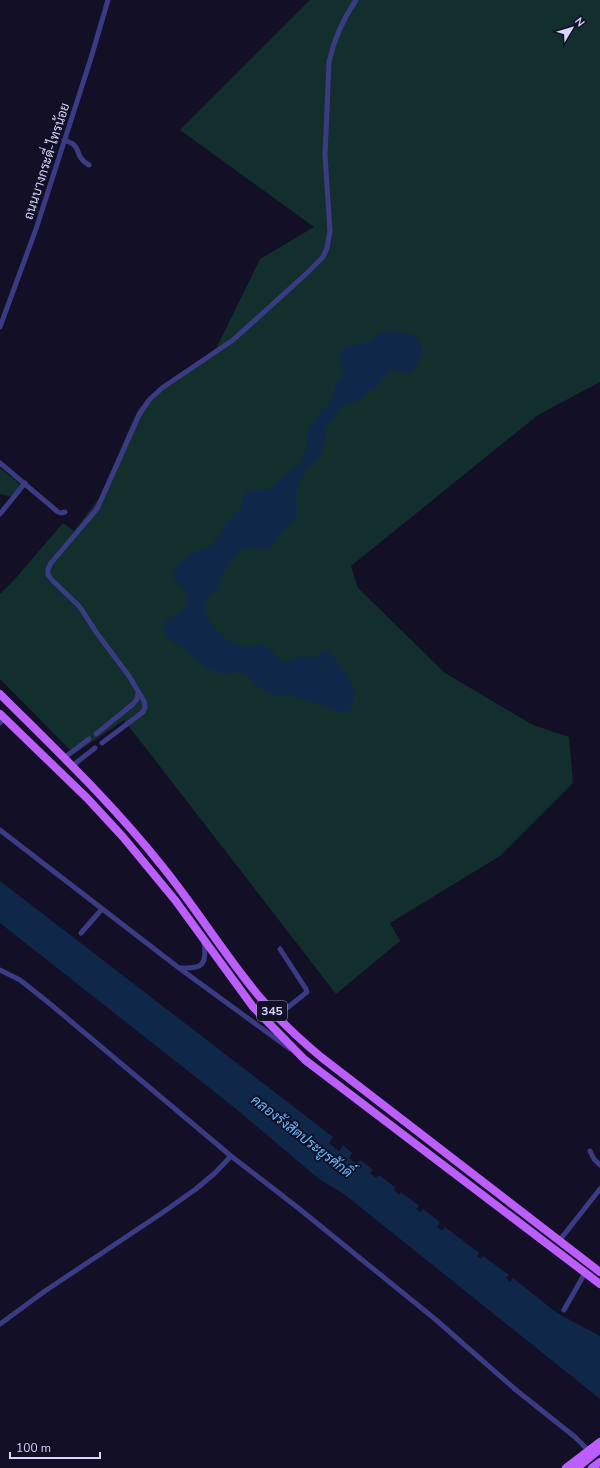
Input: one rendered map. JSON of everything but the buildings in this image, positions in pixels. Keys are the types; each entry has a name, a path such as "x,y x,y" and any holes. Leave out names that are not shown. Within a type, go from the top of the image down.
{"main road":[{"name":"345","path":"0,694 129,826 181,889 244,978 277,1016 321,1057 600,1272"},
{"name":"345","path":"1,719 87,798 119,833 175,900 253,1007 305,1060 600,1284"},
{"path":"570,1467 588,1450 600,1442"},
{"path":"570,1467 600,1450"},
{"path":"592,1468 600,1462"}],"street":[{"name":"ถนนบางกระดี่-ไทรน้อย","path":"0,327 36,229 108,0"},
{"path":"102,743 143,712 145,707 144,701 129,676 96,632 86,615 52,580 48,575 48,569 51,563 97,509 136,422 149,400 162,388 233,340 317,264 325,252 330,238 325,155 329,62 339,29 356,0"},
{"path":"64,140 73,144 76,148 78,156 83,162 89,165"},
{"path":"0,463 58,512 65,512"},
{"path":"0,514 25,483"},
{"path":"96,734 133,704 138,692"},
{"path":"64,758 89,739"},
{"path":"72,766 95,748"},
{"path":"0,830 179,968 305,1060"},
{"path":"81,933 102,909"},
{"path":"179,968 198,967 204,962 206,955 204,940"},
{"path":"277,1016 307,992 280,949"},
{"path":"0,970 20,980 49,1003 231,1156 303,1211 435,1319 516,1390 575,1437 588,1450"},
{"path":"590,1151 594,1159 600,1165"},
{"path":"0,1324 45,1291 196,1189 215,1174 231,1156"},
{"path":"560,1240 600,1189"},
{"path":"564,1310 585,1273"}],"green space":[{"path":"310,0 600,0 600,382 538,415 351,566 358,588 445,673 533,725 569,737 573,783 500,856 390,923 400,941 336,994 124,720 74,754 0,679 0,594 63,523 74,531 100,497 139,408 180,376 213,355 260,259 314,227 180,130"},
{"path":"0,468 21,485 13,497 0,494"}],"water":[{"path":"390,331 414,335 418,339 421,343 422,349 420,360 417,365 409,372 390,370 376,388 370,390 359,401 343,405 339,409 335,417 328,424 324,446 321,453 317,460 305,471 298,487 295,499 297,517 280,533 274,544 268,549 249,548 234,556 222,574 218,588 209,596 204,605 205,611 212,624 230,641 242,646 267,646 281,661 287,662 302,656 310,658 317,657 325,650 329,651 348,677 355,691 353,706 348,711 342,712 332,710 322,704 309,702 293,695 275,695 256,685 247,675 241,672 226,674 215,671 205,666 170,640 163,631 163,628 164,624 168,620 187,606 188,600 186,593 174,579 173,572 175,569 190,554 208,547 216,540 228,521 240,510 247,491 271,489 285,475 298,466 306,451 309,429 318,414 329,405 336,383 343,375 343,369 340,361 341,351 352,345 364,344 382,332"},
{"name":"คลองรังสิตประยูรศักดิ์","path":"0,881 333,1137 329,1143 339,1151 343,1145 352,1153 349,1158 357,1164 360,1160 373,1170 370,1173 376,1178 379,1175 395,1187 394,1190 399,1195 401,1192 419,1206 416,1209 420,1212 423,1209 440,1222 437,1227 442,1231 445,1227 479,1253 477,1256 481,1259 483,1256 509,1275 506,1278 510,1282 513,1278 557,1313 600,1336 600,1399 344,1194 319,1179 235,1108 0,923"}]}
